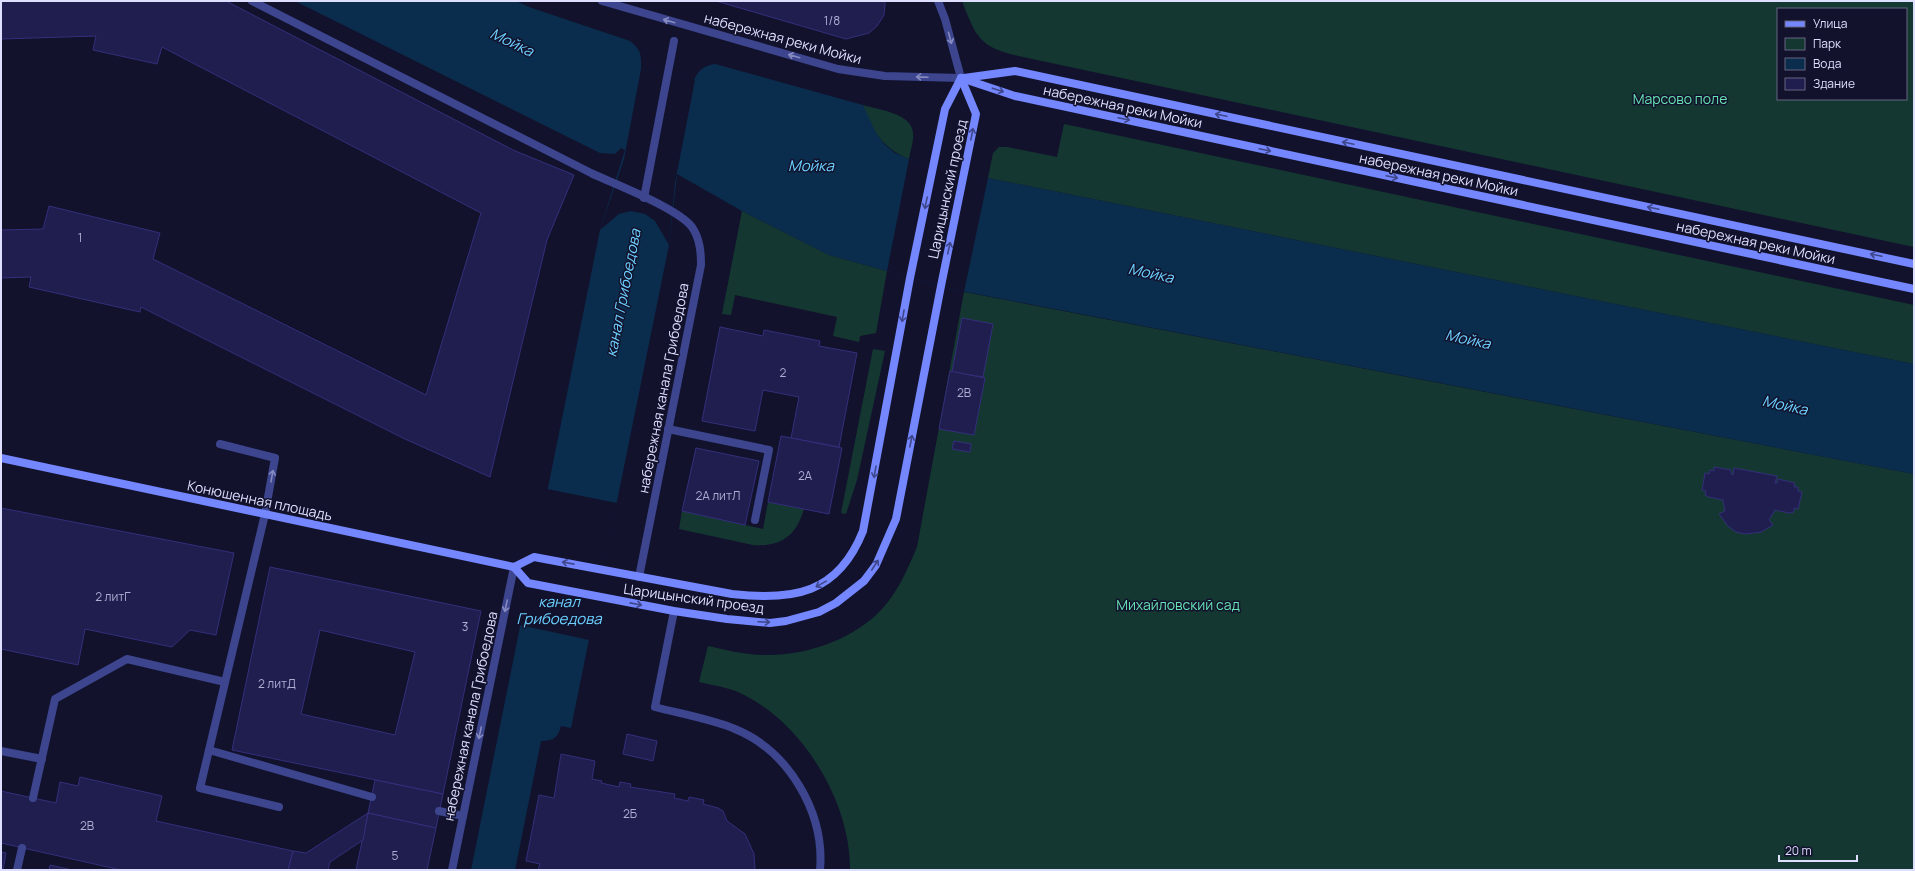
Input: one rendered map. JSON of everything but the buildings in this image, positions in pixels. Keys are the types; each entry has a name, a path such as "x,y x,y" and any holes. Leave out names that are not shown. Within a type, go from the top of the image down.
{"main road":[{"name":"набережная реки Мойки","path":"961,78 1015,71 1914,264"},
{"name":"Царицынский проезд","path":"961,78 976,114 896,519 885,548 876,565 864,581 836,603 819,612 786,621 754,622 674,611 528,583 514,567 534,557 732,594 773,597 787,596 817,586 840,570 857,547 864,525 910,278 945,108 961,78"},
{"name":"набережная реки Мойки","path":"961,78 1015,96 1914,289"},
{"name":"Конюшенная площадь","path":"1,458 514,567"}],"street":[{"name":"набережная канала Грибоедова","path":"252,1 593,174 676,213 692,227 698,238 701,252 701,265 639,577"},
{"name":"набережная реки Мойки","path":"602,1 838,69 885,76 961,78"},
{"path":"938,1 945,19 961,78"},
{"path":"644,198 674,41"},
{"path":"668,429 769,450 755,520"},
{"path":"220,444 275,458 265,514 200,788 279,807"},
{"name":"набережная канала Грибоедова","path":"452,870 514,567"},
{"path":"674,611 655,707 736,729 765,747 790,771 808,801 818,834 820,870"},
{"path":"33,798 55,699 127,658 225,682"},
{"path":"209,750 372,797"},
{"path":"1,751 42,759"},
{"path":"439,811 463,816"},
{"path":"17,870 22,848"}],"green space":[{"name":"Марсово поле","path":"962,1 1914,1 1914,247 1014,55 985,43 979,37"},
{"path":"863,105 894,113 907,121 911,126 913,133 909,159 892,150 885,144 870,123"},
{"path":"1064,124 1914,305 1914,364 988,178 993,153 999,147 1007,147 1057,157"},
{"path":"742,211 829,255 887,271 876,333 860,336 859,342 833,336 837,317 735,295 731,315 722,314"},
{"name":"Михайловский сад","path":"964,292 1914,474 1914,870 850,870 848,844 842,817 832,791 818,766 801,742 782,722 761,705 733,690 699,682 708,646 729,651 758,655 781,655 813,649 829,644 859,629 883,608 894,594 903,579 917,547"},
{"path":"873,349 885,351 857,480 846,514 841,513"},
{"path":"768,502 804,509 797,526 792,533 779,542 753,545 679,529 682,511 763,529"}],"water":[{"name":"Мойка","path":"295,1 516,1 529,7 630,41 639,51 641,69 694,80 702,69 715,64 863,105 876,133 884,144 895,153 909,159 988,178 1914,364 1914,474 956,290 829,255 742,211 677,174 669,245 571,728 561,726 557,736 549,740 541,741 515,870 471,870 600,230 625,150 621,148 615,154 600,153"}],"pier":[{"path":"641,69 695,80 675,183 669,245 655,221 645,214 631,211 619,214 600,230 624,159"},
{"path":"909,159 988,178 964,292 887,271"},
{"path":"547,489 617,503 589,640 520,625"}],"water label":[{"name":"канал Грибоедова","path":"623,293"},
{"name":"канал Грибоедова","path":"559,610"}]}
